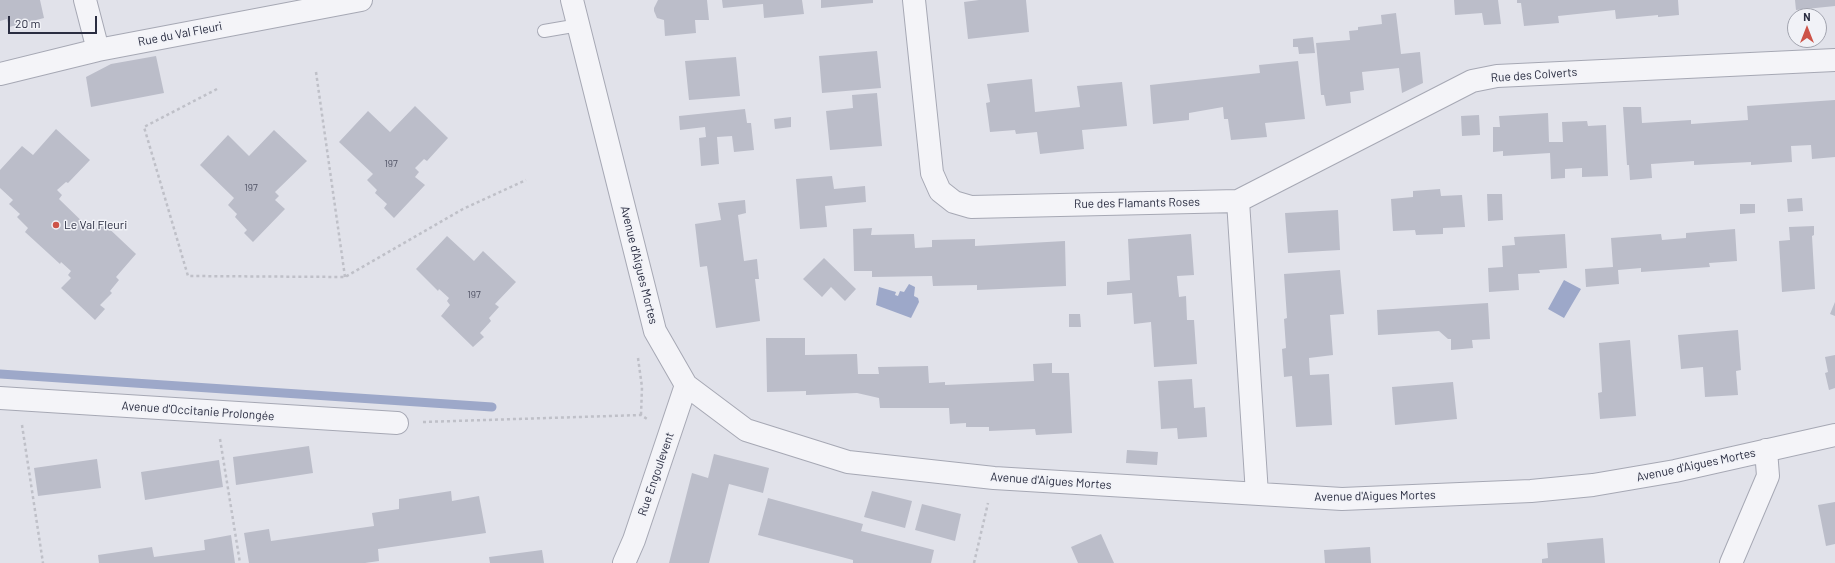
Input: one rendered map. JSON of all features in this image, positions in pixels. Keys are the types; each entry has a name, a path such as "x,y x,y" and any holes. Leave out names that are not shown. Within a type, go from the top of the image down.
{"street":[{"path":"85,0 98,50"},
{"name":"Rue du Val Fleuri","path":"0,74 98,50 361,0"},
{"name":"Avenue d'Aigues Mortes","path":"572,0 655,331 686,385 746,430 848,462 994,478 1342,499 1531,491 1593,485 1675,471 1835,435"},
{"name":"Rue des Flamants Roses","path":"914,0 932,173 940,191 954,202 971,207 1238,201"},
{"name":"Rue des Colverts","path":"1238,201 1472,81 1497,76 1835,60"},
{"path":"1238,201 1257,494"},
{"name":"Rue Engoulevent","path":"624,563 634,540 686,385"},
{"name":"Avenue d'Occitanie Prolongée","path":"9,398 397,423"},
{"path":"1731,563 1768,476 1766,450"}],"lane":[{"path":"544,31 578,25"}],"path":[{"path":"316,72 345,277"},
{"path":"218,89 144,127 188,276 345,277 463,209 526,180"},
{"path":"9,398 43,563"},
{"path":"216,412 240,563"},
{"path":"397,423 641,415"},
{"path":"974,563 994,478"}],"water":[{"path":"1564,280 1581,289 1564,318 1548,309"},
{"path":"909,284 915,287 914,296 918,298 919,302 911,318 876,305 879,287 896,292 895,295 898,296 900,291 904,292"}],"building":[{"path":"0,0 40,0 44,18 9,27 7,19 0,21"},
{"path":"658,0 707,0 709,20 695,20 696,33 665,36 664,20 657,18 654,11"},
{"path":"722,0 802,0 804,14 764,18 763,4 723,8"},
{"path":"821,0 873,0 873,3 821,8"},
{"path":"979,0 1026,0 1029,32 968,39 964,2"},
{"path":"1454,0 1498,0 1501,24 1484,25 1482,13 1455,15"},
{"path":"1517,0 1678,0 1679,15 1658,17 1658,15 1616,19 1615,10 1558,16 1559,23 1524,26 1521,3 1517,3"},
{"path":"1795,0 1835,0 1835,6 1796,8"},
{"path":"1396,13 1401,54 1420,52 1423,83 1402,93 1399,68 1362,72 1364,90 1350,92 1351,103 1326,106 1324,95 1321,95 1316,43 1350,40 1349,31 1358,30 1358,27 1382,24 1381,15"},
{"path":"1313,37 1315,53 1299,54 1298,47 1293,47 1293,39"},
{"path":"877,51 881,88 822,93 819,56"},
{"path":"156,56 164,93 91,107 86,77 111,64"},
{"path":"736,57 740,96 689,100 685,61"},
{"path":"1298,61 1305,119 1265,123 1267,137 1231,140 1228,119 1224,119 1223,107 1189,113 1189,120 1153,124 1150,85 1260,73 1259,65"},
{"path":"1032,79 1035,112 1080,107 1077,86 1122,82 1127,126 1082,130 1084,149 1040,154 1037,132 1016,134 1015,130 990,132 986,103 990,102 987,84"},
{"path":"877,93 882,146 830,150 826,111 853,108 852,95"},
{"path":"1835,100 1835,157 1812,159 1811,145 1791,146 1792,162 1751,165 1751,162 1694,165 1694,161 1651,164 1652,178 1630,180 1629,165 1627,165 1623,107 1641,107 1642,123 1691,120 1691,124 1748,120 1747,106"},
{"path":"415,106 448,138 427,161 424,159 415,168 419,172 415,177 425,185 394,218 384,208 387,204 375,193 377,190 367,180 373,174 339,142 368,111 390,132"},
{"path":"745,109 747,123 751,123 754,150 734,152 732,136 717,137 719,164 701,166 699,138 706,137 705,127 680,130 679,116"},
{"path":"1548,113 1549,142 1563,142 1562,122 1587,121 1588,126 1606,125 1608,176 1582,177 1582,168 1565,169 1565,178 1551,179 1550,153 1503,156 1503,151 1493,152 1493,127 1500,127 1499,116"},
{"path":"1479,115 1480,135 1462,136 1461,116"},
{"path":"791,117 791,127 775,129 774,119"},
{"name":"Le Val Fleuri","path":"56,129 90,160 68,183 66,182 57,190 62,195 59,199 93,232 102,222 136,254 116,277 119,280 110,291 112,293 100,305 105,309 95,320 61,288 71,278 68,275 71,271 61,262 60,264 25,232 28,228 17,217 20,214 9,204 13,200 0,188 0,170 22,146 33,155"},
{"path":"274,130 307,161 275,192 279,196 275,200 285,209 253,242 244,233 247,230 235,217 237,214 228,205 234,198 200,165 228,135 249,156"},
{"path":"832,176 834,189 865,186 866,202 825,206 827,227 800,229 796,179"},
{"path":"1440,189 1441,196 1462,195 1465,227 1443,228 1443,234 1416,235 1415,230 1393,231 1391,199 1413,197 1413,191"},
{"path":"1487,194 1502,194 1503,220 1488,221"},
{"path":"1802,198 1803,211 1788,212 1787,199"},
{"path":"745,200 746,213 738,215 744,261 757,259 759,279 755,279 760,321 716,328 707,266 700,267 695,224 721,220 718,203"},
{"path":"1740,204 1755,204 1755,213 1740,214"},
{"path":"1338,210 1340,250 1288,253 1285,213"},
{"path":"1814,226 1814,235 1812,236 1815,289 1782,292 1779,241 1790,240 1789,227"},
{"path":"872,228 871,235 914,234 915,248 932,247 932,240 975,239 975,246 1065,241 1066,286 977,290 977,285 933,286 932,276 872,277 872,271 854,271 853,229"},
{"path":"1735,229 1737,261 1709,263 1710,267 1641,272 1641,268 1618,270 1619,284 1586,287 1585,269 1613,267 1611,238 1661,234 1662,240 1686,238 1686,233"},
{"path":"1191,234 1194,275 1177,276 1179,297 1186,296 1187,320 1194,320 1197,364 1154,367 1151,322 1134,324 1132,293 1107,295 1107,282 1130,280 1128,239"},
{"path":"1565,234 1567,268 1539,270 1540,273 1518,274 1519,290 1489,292 1488,268 1503,267 1502,246 1515,245 1514,237"},
{"path":"447,236 474,261 483,251 516,282 495,304 499,307 489,318 491,321 480,333 484,337 473,347 441,316 450,305 447,301 449,298 439,289 438,291 416,269"},
{"path":"824,258 856,289 845,301 831,287 822,297 803,279"},
{"path":"1340,270 1344,314 1330,315 1333,355 1309,358 1310,375 1329,374 1332,425 1296,427 1292,376 1284,377 1282,349 1286,348 1284,319 1287,318 1284,274"},
{"path":"1835,302 1835,316 1830,314"},
{"path":"1488,303 1490,339 1472,340 1473,348 1451,350 1451,339 1448,339 1439,331 1378,335 1377,310"},
{"path":"1069,314 1080,314 1081,327 1069,327"},
{"path":"1738,330 1741,370 1736,371 1738,395 1705,397 1703,367 1681,369 1678,335"},
{"path":"766,338 805,338 805,355 857,354 858,374 879,374 878,367 928,366 929,383 945,382 945,385 1034,381 1033,364 1052,363 1052,373 1069,373 1072,433 1036,435 1035,429 989,431 989,427 966,427 966,423 950,424 949,408 880,408 879,398 857,393 806,395 806,391 767,392"},
{"path":"1630,340 1636,416 1600,419 1598,393 1602,392 1599,343"},
{"path":"1835,355 1835,388 1829,390 1825,373 1828,372 1825,357"},
{"path":"1192,379 1194,408 1205,407 1207,437 1178,439 1177,428 1161,429 1158,381"},
{"path":"1453,382 1457,419 1395,425 1392,387"},
{"path":"309,446 313,473 236,485 233,457"},
{"path":"1127,450 1158,452 1157,465 1126,463"},
{"path":"714,454 769,468 763,493 729,484 709,563 669,563 692,473 708,478"},
{"path":"97,459 101,488 38,496 34,468"},
{"path":"219,460 223,487 145,500 141,472"},
{"path":"451,491 452,501 479,496 486,533 378,549 379,561 365,563 249,563 244,533 269,529 271,541 374,526 372,513 399,509 399,499"},
{"path":"872,491 912,501 905,528 864,517"},
{"path":"768,498 863,524 861,531 934,550 931,563 853,563 853,560 758,535"},
{"path":"1835,502 1835,544 1826,546 1818,505"},
{"path":"922,504 961,514 955,541 915,530"},
{"path":"1101,534 1114,563 1078,563 1071,547"},
{"path":"231,535 235,563 99,563 98,555 152,547 154,557 205,550 204,540"},
{"path":"1603,538 1605,563 1542,563 1542,559 1548,558 1547,543"},
{"path":"1370,547 1371,563 1325,563 1324,550"},
{"path":"542,550 544,563 490,563 489,557"}],"waterway":[{"path":"0,374 492,407"}],"place":[{"name":"Le Val Fleuri","path":"56,225"}]}
